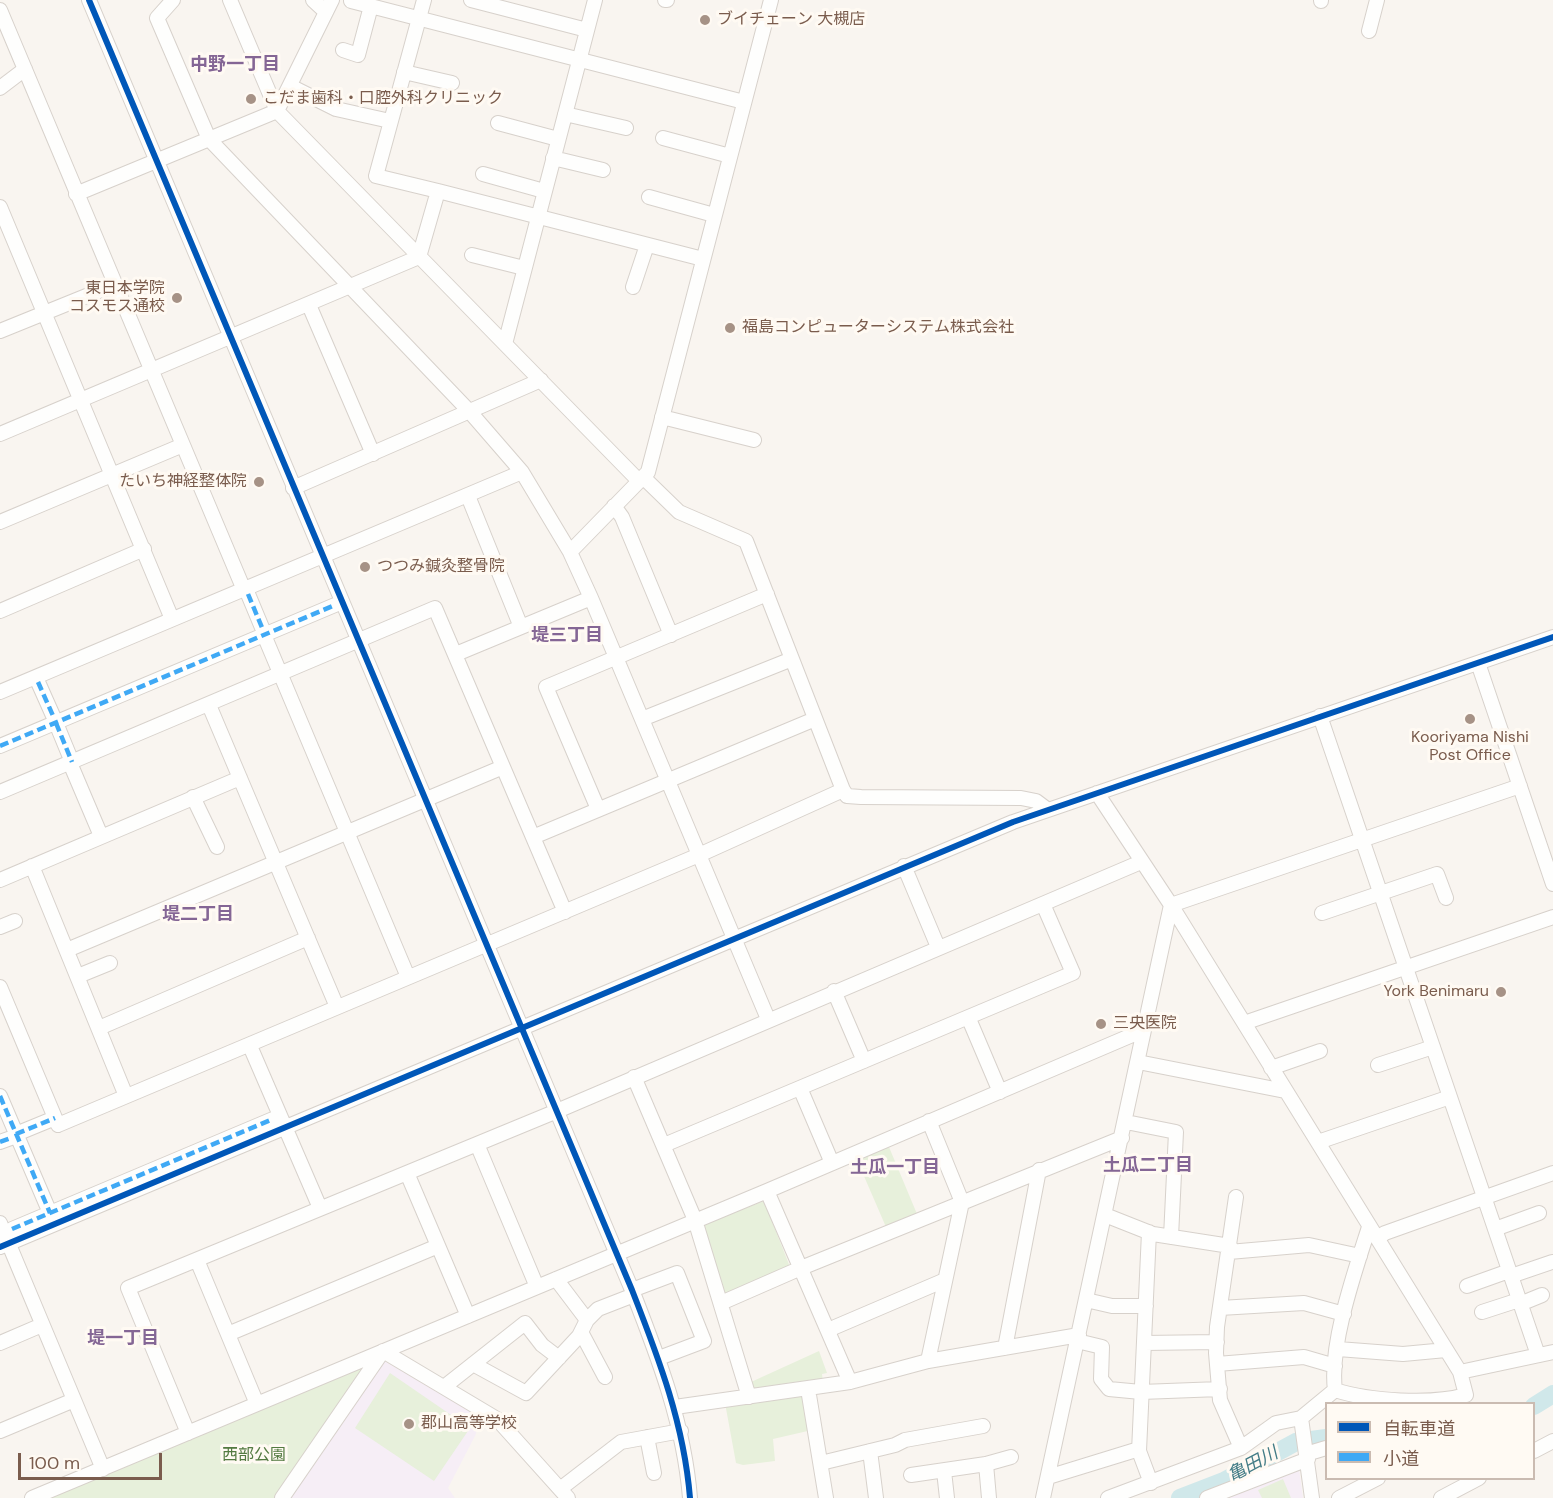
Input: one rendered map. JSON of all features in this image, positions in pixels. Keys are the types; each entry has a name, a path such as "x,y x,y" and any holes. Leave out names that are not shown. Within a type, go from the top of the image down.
{"street":[{"path":"89,0 633,1292 675,1407 681,1431 690,1498"},
{"path":"173,0 157,18 209,140 470,411 522,472 570,552 617,658 768,1018"},
{"path":"230,0 278,111 419,257 641,479 679,512 746,541 847,796 1022,798 1036,801 1048,810"},
{"path":"76,194 278,111 329,6 313,0"},
{"path":"424,0 376,176 703,259"},
{"path":"471,0 587,30"},
{"path":"505,344 595,0"},
{"path":"570,552 648,472 771,0"},
{"path":"1369,31 1377,0"},
{"path":"351,1 374,4 579,62 744,102"},
{"path":"343,50 358,54 374,4"},
{"path":"0,10 408,977"},
{"path":"0,88 25,69"},
{"path":"404,72 452,83"},
{"path":"290,86 336,109 390,121"},
{"path":"565,114 626,128"},
{"path":"498,123 558,138"},
{"path":"663,138 730,156"},
{"path":"553,158 603,170"},
{"path":"483,174 544,191"},
{"path":"0,434 353,287 419,257 438,191"},
{"path":"649,197 714,215"},
{"path":"0,207 5,235 45,311 172,620"},
{"path":"633,287 647,245"},
{"path":"472,255 524,268"},
{"path":"0,331 116,284"},
{"path":"309,305 373,454"},
{"path":"293,488 541,380"},
{"path":"662,417 754,440"},
{"path":"0,522 183,445"},
{"path":"0,692 172,620 246,592 522,472"},
{"path":"468,496 521,627"},
{"path":"614,506 622,517 671,635"},
{"path":"0,611 144,549"},
{"path":"598,809 546,687 767,594"},
{"path":"456,654 591,598"},
{"path":"0,746 334,603"},
{"path":"0,792 435,608 565,912"},
{"path":"102,1469 42,1324 4,1245 6,1226 47,1215 521,1028 904,866 1048,810 1553,637"},
{"path":"642,719 792,659"},
{"path":"1478,663 1553,884"},
{"path":"38,682 101,836"},
{"path":"209,705 337,1007"},
{"path":"1320,716 1538,1355"},
{"path":"533,837 815,719"},
{"path":"0,741 55,721"},
{"path":"68,950 503,767"},
{"path":"0,880 240,778"},
{"path":"1171,906 1520,786"},
{"path":"0,987 58,1125 699,855 843,790"},
{"path":"1097,793 1171,906 1460,1372 1466,1395 1453,1399 1351,1395 1335,1390"},
{"path":"193,797 217,847"},
{"path":"188,1433 128,1288 557,1111 768,1018 1141,862"},
{"path":"32,866 126,1096"},
{"path":"904,866 938,946"},
{"path":"1322,913 1437,874 1446,898"},
{"path":"664,1145 969,1019 1073,973 1043,904"},
{"path":"1043,1498 1171,906"},
{"path":"1244,1023 1553,917"},
{"path":"0,927 15,921"},
{"path":"99,1028 308,938"},
{"path":"78,976 110,963"},
{"path":"834,991 864,1061"},
{"path":"969,1019 1000,1092"},
{"path":"32,1498 767,1191 1144,1030"},
{"path":"250,1046 279,1123 320,1208"},
{"path":"1378,1065 1433,1047"},
{"path":"1271,1068 1320,1051"},
{"path":"1138,1062 1285,1091"},
{"path":"634,1077 695,1220 750,1397"},
{"path":"800,1088 832,1163"},
{"path":"0,1096 9,1138"},
{"path":"1318,1142 1450,1097"},
{"path":"0,1111 9,1138 47,1215"},
{"path":"9,1138 55,1118"},
{"path":"928,1361 962,1202 929,1121"},
{"path":"1126,1122 1176,1132 1172,1237"},
{"path":"4,1245 279,1123"},
{"path":"721,1303 1039,1170 1122,1138"},
{"path":"477,1144 537,1287"},
{"path":"1005,1348 1039,1170"},
{"path":"407,1173 468,1316"},
{"path":"1373,1233 1385,1233 1553,1173"},
{"path":"767,1191 850,1382"},
{"path":"1236,1197 1217,1342 1220,1400 1240,1448"},
{"path":"1494,1229 1539,1213"},
{"path":"1105,1215 1149,1232 1230,1249 1309,1245 1360,1256"},
{"path":"1149,1232 1139,1449 1151,1483"},
{"path":"1335,1390 1335,1366 1344,1314 1360,1256 1373,1233"},
{"path":"228,1334 438,1246"},
{"path":"196,1260 257,1404"},
{"path":"1467,1286 1552,1262"},
{"path":"473,1364 526,1393 559,1358 598,1309 677,1273 704,1341 659,1358"},
{"path":"556,1279 584,1326 605,1377"},
{"path":"828,1330 945,1280"},
{"path":"1482,1312 1542,1295"},
{"path":"1086,1300 1112,1306 1146,1306"},
{"path":"1220,1308 1304,1304 1344,1314"},
{"path":"444,1387 525,1323 542,1346 559,1358"},
{"path":"0,1342 42,1324"},
{"path":"675,1407 850,1382 928,1361 1078,1338 1102,1347 1101,1379 1109,1389 1142,1392 1220,1389"},
{"path":"1144,1342 1217,1342"},
{"path":"1338,1349 1403,1354 1446,1350"},
{"path":"383,1351 497,1419 565,1496 621,1442 681,1431"},
{"path":"282,1498 383,1351"},
{"path":"1460,1372 1553,1352"},
{"path":"1218,1364 1304,1356 1335,1366"},
{"path":"808,1389 826,1498"},
{"path":"1108,1498 1240,1448 1276,1423 1300,1418 1335,1390"},
{"path":"0,1431 74,1400"},
{"path":"1300,1418 1312,1498"},
{"path":"821,1463 905,1440 983,1426"},
{"path":"647,1437 654,1473"},
{"path":"1535,1450 1553,1441"},
{"path":"1207,1498 1306,1454 1325,1448"},
{"path":"1048,1478 1139,1449"},
{"path":"870,1451 876,1498"},
{"path":"911,1474 986,1464 1011,1457"},
{"path":"986,1464 989,1498"},
{"path":"944,1471 947,1498"},
{"path":"1339,1498 1376,1480"},
{"path":"1442,1498 1474,1480"}],"shaded area":[{"name":"郡山高等学校","path":"384,1361 478,1413 476,1434 448,1488 455,1498 289,1498"},
{"path":"1299,1469 1303,1498 1225,1498"}],"green space":[{"path":"889,1147 917,1214 886,1227 857,1160"},
{"path":"764,1201 790,1267 725,1294 702,1225"},
{"path":"819,1351 827,1373 822,1374 823,1382 753,1391 751,1382"},
{"name":"西部公園","path":"370,1362 277,1498 45,1498"},
{"path":"390,1373 470,1428 434,1481 355,1428"},
{"path":"804,1395 812,1430 773,1439 775,1461 743,1465 736,1463 725,1403"},
{"path":"1283,1479 1291,1498 1262,1498 1258,1490"}],"waterway":[{"name":"亀田川","path":"1535,1405 1553,1394"},
{"name":"亀田川","path":"1180,1498 1224,1481 1296,1442 1325,1438"}],"marked path":[{"path":"248,594 263,630"},
{"path":"0,746 335,605"},
{"path":"38,682 54,718"},
{"path":"56,723 72,762"},
{"path":"0,1096 50,1213"},
{"path":"16,1134 55,1118"},
{"path":"12,1229 273,1119"},
{"path":"0,1142 11,1138"}],"cycle path":[{"path":"89,0 632,1290 669,1392 682,1444 690,1498"},
{"path":"0,1247 1013,822 1553,637"}],"place":[{"name":"ブイチェーン 大槻店","path":"705,20"},
{"name":"こだま歯科・口腔外科クリニック","path":"251,99"},
{"name":"東日本学院 コスモス通校","path":"177,298"},
{"name":"福島コンピューターシステム株式会社","path":"730,328"},
{"name":"たいち神経整体院","path":"259,482"},
{"name":"つつみ鍼灸整骨院","path":"365,567"},
{"name":"Kooriyama Nishi Post Office","path":"1470,719"},
{"name":"York Benimaru","path":"1501,992"},
{"name":"三央医院","path":"1101,1024"},
{"name":"郡山高等学校","path":"409,1424"}],"district":[{"name":"中野一丁目","path":"235,65"},
{"name":"堤三丁目","path":"567,636"},
{"name":"堤二丁目","path":"198,915"},
{"name":"土瓜二丁目","path":"1148,1166"},
{"name":"土瓜一丁目","path":"895,1168"},
{"name":"堤一丁目","path":"123,1339"}]}
